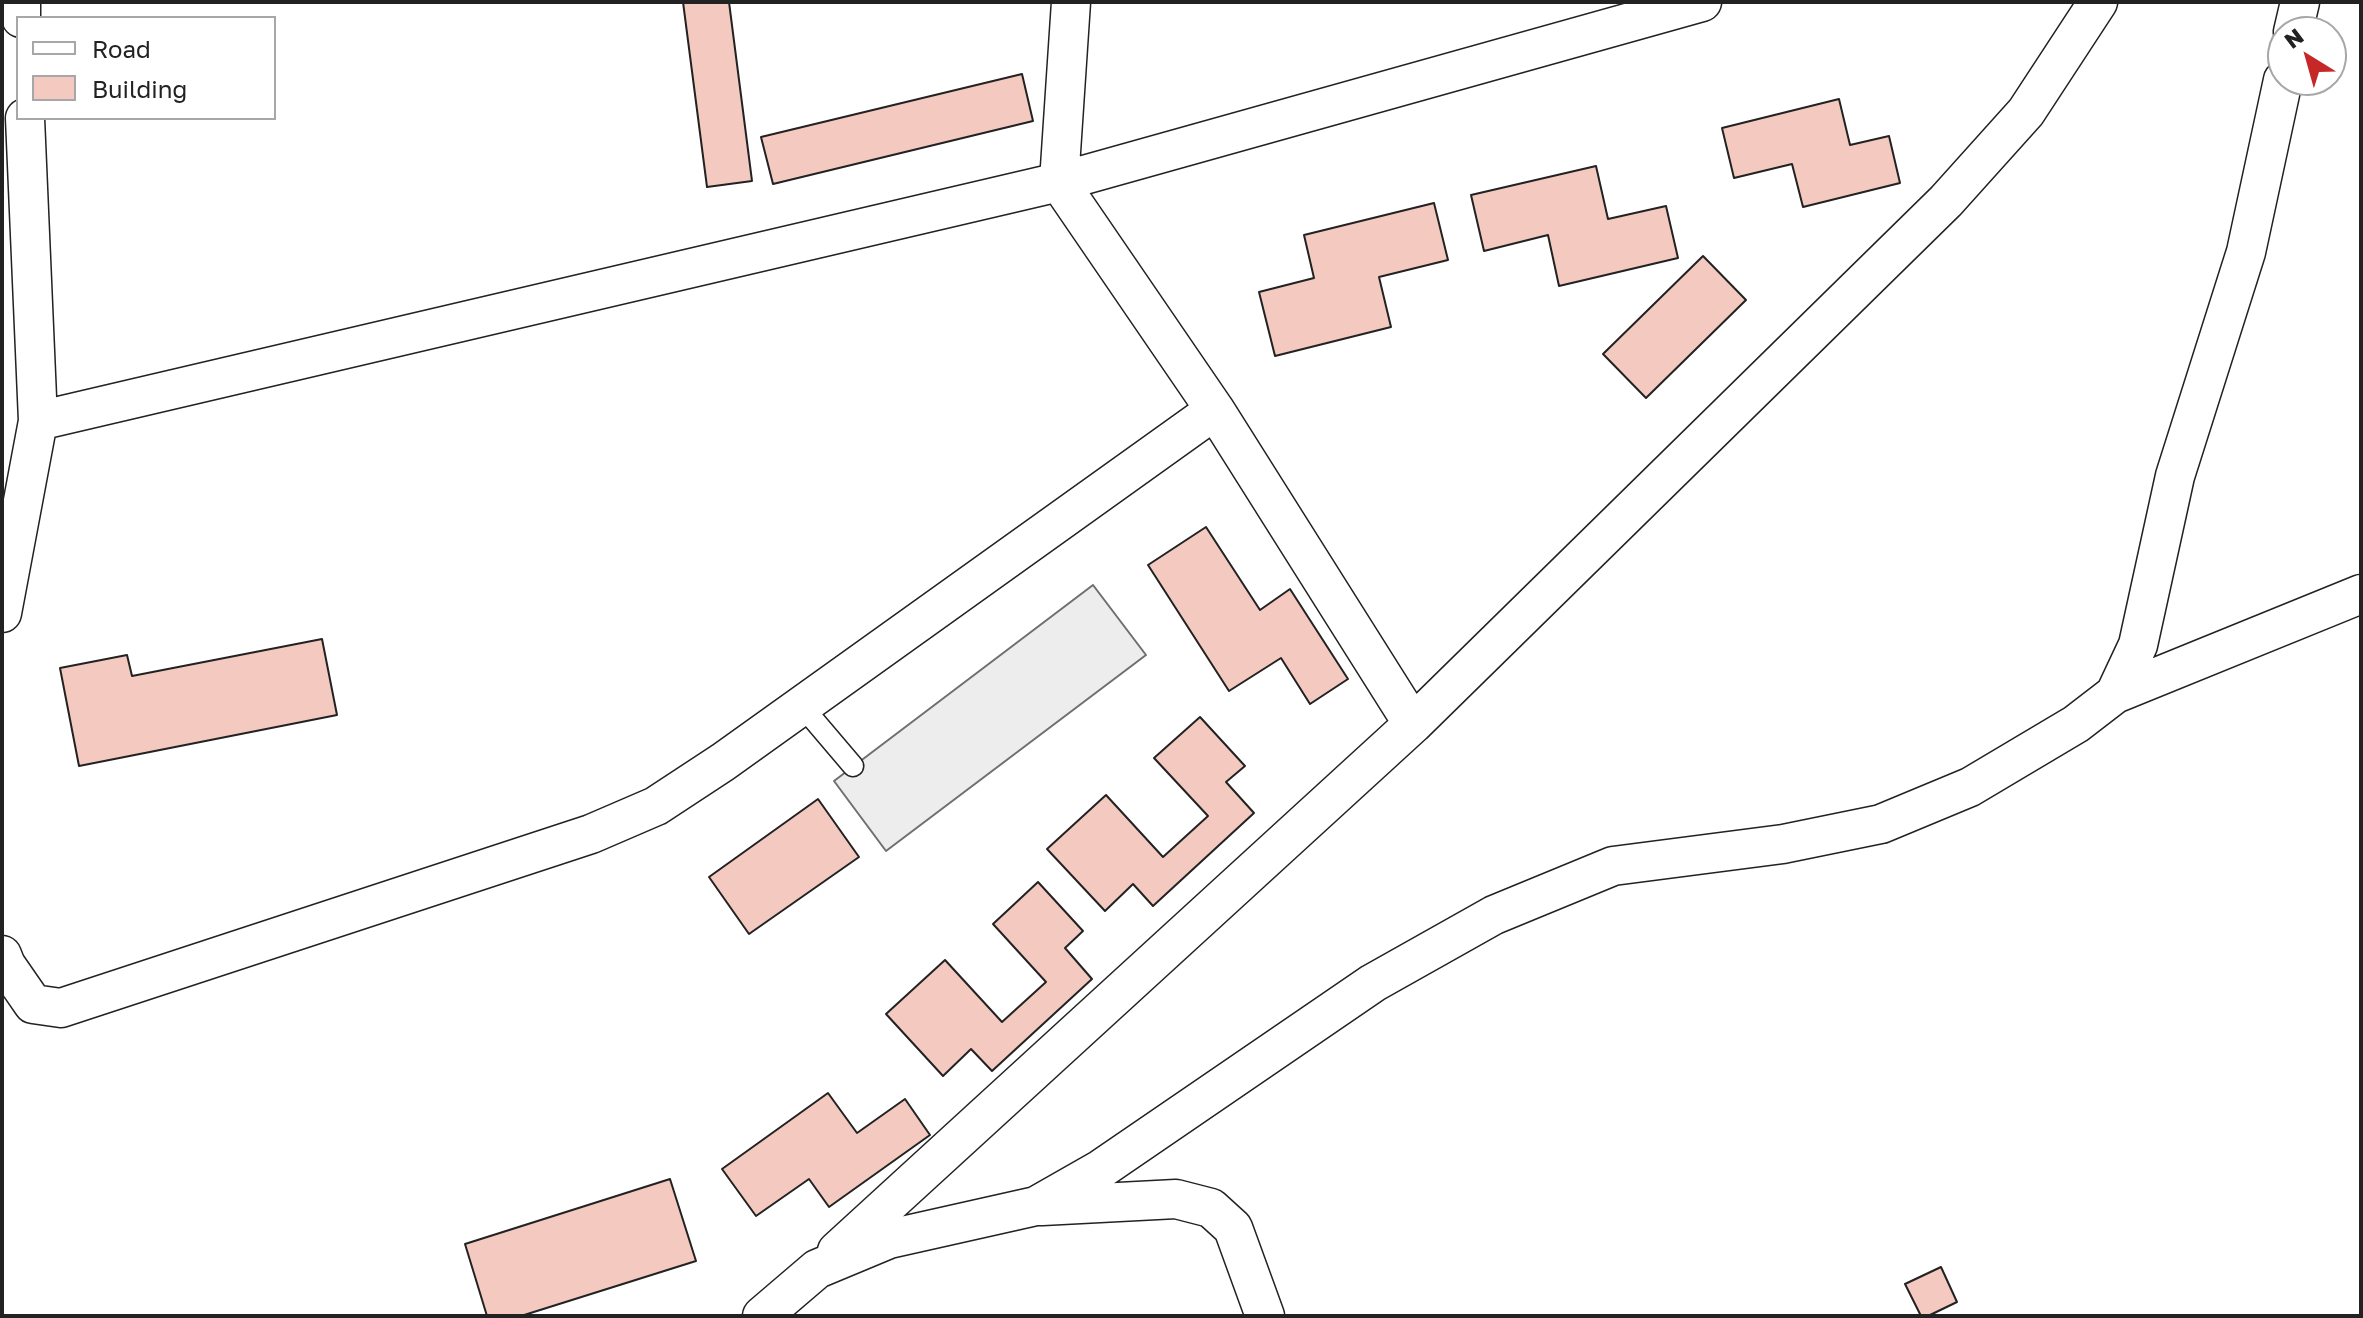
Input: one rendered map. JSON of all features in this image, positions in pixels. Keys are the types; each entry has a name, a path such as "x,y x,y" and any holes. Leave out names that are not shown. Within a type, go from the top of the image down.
{"street":[{"path":"1071,2 1059,182 1215,410 1413,724"},
{"path":"38,421 1059,182 1603,16 1702,2"},
{"path":"762,1316 1413,724 1946,201 2026,112 2098,2"},
{"path":"2115,694 2138,645 2175,476 2246,252 2280,96"},
{"path":"2,613 38,421 25,120"},
{"path":"2,955 33,1004 61,1008 591,834 656,806 802,706 1215,410"},
{"path":"1036,1206 1101,1169 1373,983 1494,915 1613,866 1783,844 1881,824 1970,787 2076,724 2115,694 2361,594"},
{"path":"817,1269 889,1239 1036,1206 1176,1199 1211,1208 1233,1228 1265,1316"}],"lane":[{"path":"802,706 853,766"}],"shaded area":[{"path":"1093,585 1146,655 886,851 834,781"}],"building":[{"path":"683,2 729,2 752,181 707,187"},
{"path":"1022,74 1033,121 773,184 761,137"},
{"path":"1839,99 1850,145 1889,136 1900,183 1803,207 1792,164 1734,178 1722,128"},
{"path":"1596,166 1608,219 1666,206 1678,258 1559,286 1548,235 1484,251 1471,195"},
{"path":"1434,203 1448,260 1379,277 1391,327 1275,356 1259,292 1314,278 1304,235"},
{"path":"1703,256 1746,300 1646,398 1603,354"},
{"path":"1206,527 1260,610 1290,589 1348,679 1310,704 1281,658 1229,691 1148,565"},
{"path":"322,639 337,715 79,766 60,668 127,655 132,676"},
{"path":"1200,717 1245,766 1226,782 1254,813 1153,906 1133,884 1105,911 1047,849 1106,795 1163,857 1208,816 1154,758"},
{"path":"818,799 859,857 749,934 709,877"},
{"path":"1038,882 1083,931 1065,948 1092,979 992,1071 971,1049 943,1076 886,1014 945,960 1002,1022 1046,982 993,924"},
{"path":"828,1093 857,1133 905,1099 930,1135 829,1207 809,1179 756,1216 722,1169"},
{"path":"670,1179 696,1261 521,1316 487,1316 465,1244"},
{"path":"1941,1267 1957,1302 1928,1316 1921,1316 1905,1284"}]}
